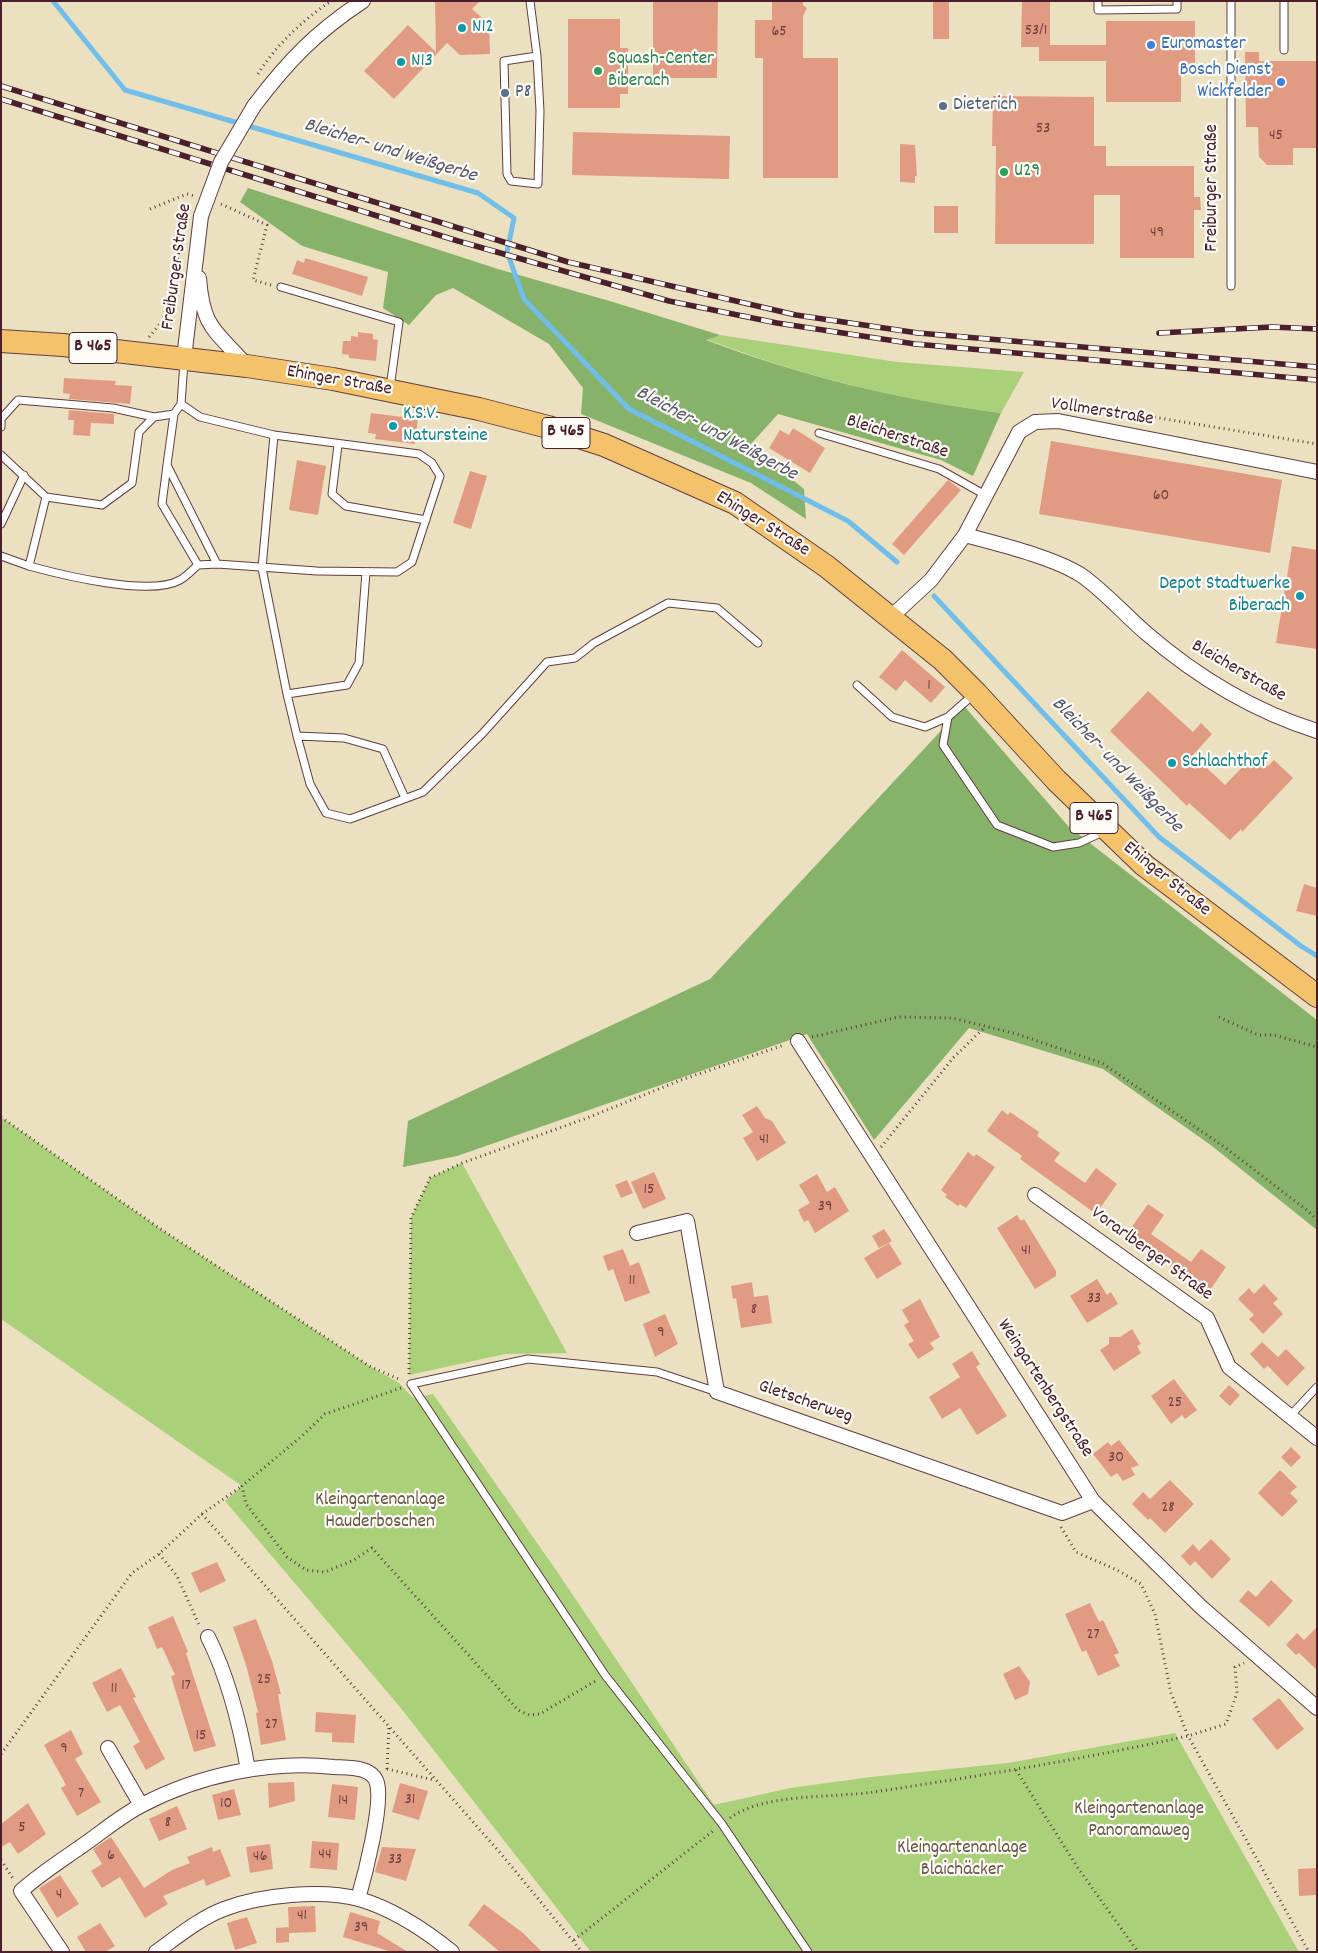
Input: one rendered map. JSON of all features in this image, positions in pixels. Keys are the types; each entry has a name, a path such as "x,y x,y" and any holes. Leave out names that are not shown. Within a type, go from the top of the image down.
{"main road":[{"name":"Ehinger Straße","path":"1,341 63,345 247,366 389,390 479,409 548,427 604,446 734,503 826,566 943,660 969,699 1144,865 1317,996"}],"street":[{"name":"Freiburger Straße","path":"184,358 201,216 222,162 254,106 278,74 305,45 335,20 363,1"},
{"path":"196,250 200,296 207,323 247,366"},
{"name":"Vollmerstraße","path":"891,617 931,580 965,535 1019,432 1035,422 1058,421 1317,472"},
{"name":"Bleicherstraße","path":"965,535 1064,566 1081,575 1147,634 1206,680 1254,708 1317,731"},
{"name":"Weingartenbergstraße","path":"798,1041 1092,1501 1201,1607 1317,1708"},
{"name":"Vorarlberger Straße","path":"1035,1195 1206,1318 1229,1367 1317,1438"},
{"path":"637,1233 688,1221 717,1392"},
{"name":"Gletscherweg","path":"717,1392 1062,1513"},
{"path":"1062,1513 1092,1501"},
{"path":"208,1637 220,1660 234,1706 248,1770"},
{"path":"108,1748 141,1805"},
{"path":"62,1952 21,1891 43,1871 141,1805 186,1787 248,1770 320,1765 363,1770 373,1776 377,1784 377,1807 369,1859 358,1899"},
{"path":"156,1952 185,1930 223,1909 267,1897 304,1893 358,1899 396,1914 452,1952"}],"lane":[{"path":"530,1 537,56 540,111 538,184 511,181 506,174 504,61 537,56"},
{"path":"1098,1 1098,10 1177,9 1177,1"},
{"name":"Freiburger Straße","path":"1231,1 1231,286"},
{"path":"1284,1 1284,50"},
{"path":"281,287 399,322 389,390"},
{"path":"184,358 181,404 174,414 162,504 198,565"},
{"path":"1,427 2,419 18,400 113,408 154,417 174,414"},
{"path":"1,556 59,574 140,588 179,580 198,565 217,564 262,568 397,572 412,562 440,476 432,463 419,454 338,445 274,435 200,417 181,404"},
{"path":"1,455 46,497 102,505 132,483 139,432 154,417"},
{"name":"Bleicherstraße","path":"819,433 940,469 987,496"},
{"path":"274,435 262,568 287,694 310,784 326,813 350,819 423,792 482,734 547,662 575,658 594,643 668,602 717,608 758,643"},
{"path":"338,445 332,494 346,506 426,520"},
{"path":"167,465 217,564"},
{"path":"1,524 24,475"},
{"path":"29,566 46,497"},
{"path":"287,694 347,686 359,663 366,572"},
{"path":"858,685 892,717 925,727 948,717 969,699"},
{"path":"948,717 943,745 997,825 1053,848 1079,843 1107,830"},
{"path":"298,736 344,738 383,749 405,798"},
{"path":"717,1392 657,1372 528,1359 411,1384 605,1675 722,1824 808,1952"},
{"path":"1290,1416 1317,1387"}],"path":[{"path":"150,209 187,194 197,197"},
{"path":"216,202 267,225 253,280 281,287"},
{"path":"148,337 163,320 183,236"},
{"path":"1102,416 1129,413 1317,444"},
{"path":"411,1384 409,1284 411,1218 430,1178 462,1163 587,1118 682,1080 798,1041 898,1017 952,1018 1017,1034 1102,1063 1223,1146 1308,1211 1317,1220"},
{"path":"1219,1017 1258,1035 1274,1034 1317,1047"},
{"path":"873,1157 954,1057 985,1026"},
{"path":"1,1116 159,1228 371,1368 411,1384"},
{"path":"1,1754 132,1573 159,1554 202,1514 242,1486 302,1436 324,1414 352,1407 411,1384"},
{"path":"242,1486 246,1504 287,1557 306,1570 324,1572 354,1560 372,1548 518,1710 529,1715 540,1714 605,1675"},
{"path":"1062,1513 1061,1530 1076,1552 1117,1570 1142,1584 1155,1614 1171,1693 1188,1736 1309,1952"},
{"path":"202,1514 574,1940 582,1952"},
{"path":"159,1554 177,1576 200,1627 208,1637"},
{"path":"574,1940 741,1809 770,1802 868,1793 1016,1770 1188,1736 1226,1724 1237,1693 1235,1667 1258,1656"},
{"path":"389,1727 387,1769 434,1780"},
{"path":"1016,1770 1078,1868 1138,1952"},
{"path":"1,1860 21,1891"}],"green space":[{"path":"248,188 498,269 720,335 706,340 778,365 888,394 1001,413 973,476 941,460 778,414 750,445 804,489 806,519 751,483 581,414 583,388 549,344 453,288 436,295 409,325 383,308 388,272 302,246 240,202"},
{"path":"720,335 897,362 1024,372 1001,413 888,394 851,385 778,364 706,339"},
{"path":"964,706 1068,826 1317,1020 1317,1230 1212,1146 1103,1069 969,1028 874,1140 807,1034 457,1156 403,1167 408,1121 710,979"},
{"path":"1,1117 159,1228 371,1367 399,1383 413,1398 433,1394 556,1570 714,1805 790,1788 871,1777 1008,1763 1175,1733 1299,1952 591,1952 400,1707 225,1501 242,1486 1,1319"},
{"path":"462,1163 567,1353 505,1354 409,1375 411,1218 430,1178"}],"building":[{"path":"480,1 472,9 489,24 490,54 460,55 447,43 394,99 364,71 408,25 436,52 435,2"},
{"path":"653,1 718,1 717,78 653,78"},
{"path":"772,1 803,1 803,5 807,8 803,16 803,58 838,58 838,178 763,178 763,58 755,58 755,20 772,20"},
{"path":"933,1 949,1 949,39 933,39"},
{"name":"Euromaster","path":"1022,1 1050,1 1050,45 1106,45 1106,21 1195,21 1195,70 1181,70 1181,102 1106,102 1106,61 1039,61 1039,47 1021,47"},
{"name":"Squash-Center Biberach","path":"568,19 620,19 620,48 628,48 628,94 620,94 620,108 568,108"},
{"path":"1245,52 1259,52 1259,61 1317,61 1317,148 1293,148 1293,165 1267,165 1259,157 1258,127 1246,127"},
{"path":"993,96 1094,97 1094,146 1106,146 1106,166 1194,166 1194,197 1200,197 1201,210 1194,210 1194,258 1120,258 1120,195 1094,195 1094,244 995,244 996,146 992,146"},
{"path":"573,132 730,136 729,179 572,175"},
{"path":"900,144 915,145 917,176 915,176 915,183 900,182"},
{"path":"934,206 958,206 958,233 934,233"},
{"path":"305,258 368,277 362,296 292,274 297,260 304,263"},
{"path":"358,332 373,334 373,339 378,340 376,361 349,358 349,355 342,354 343,341 351,341 351,336 358,337"},
{"path":"64,378 116,381 115,385 132,386 130,404 69,399 70,394 63,393"},
{"path":"69,410 114,414 114,424 91,423 90,436 73,435 74,420 68,420"},
{"name":"K.S.V. Natursteine","path":"371,413 418,419 415,444 375,439 376,434 368,433"},
{"path":"793,428 825,448 810,473 769,448 780,430 789,435"},
{"path":"1051,441 1282,480 1270,553 1039,514"},
{"path":"297,460 326,466 318,515 289,510"},
{"path":"470,471 487,476 471,529 453,523"},
{"path":"948,480 961,490 904,555 892,544"},
{"name":"Depot Stadtwerke Biberach","path":"1292,546 1317,550 1317,649 1276,643"},
{"path":"902,650 945,687 931,703 905,680 896,691 879,677"},
{"name":"Schlachthof","path":"1148,691 1193,732 1201,723 1212,734 1193,755 1225,785 1255,754 1268,766 1274,760 1293,778 1242,832 1241,829 1230,840 1189,803 1187,806 1110,731"},
{"path":"1304,884 1317,888 1317,916 1296,911"},
{"path":"757,1106 765,1118 772,1121 786,1143 757,1161 743,1138 753,1132 742,1115"},
{"path":"1002,1110 1008,1115 1010,1112 1039,1132 1037,1136 1060,1153 1054,1161 1085,1183 1096,1168 1117,1184 1096,1214 1020,1159 1022,1156 987,1131"},
{"path":"968,1152 974,1157 976,1154 995,1167 966,1208 960,1204 958,1206 945,1197 947,1195 941,1190"},
{"path":"654,1172 666,1199 643,1209 631,1182"},
{"path":"817,1174 827,1192 835,1187 849,1211 815,1233 808,1220 804,1222 798,1210 810,1203 799,1185"},
{"path":"627,1180 633,1193 621,1198 615,1185"},
{"path":"1148,1204 1164,1215 1151,1234 1191,1262 1201,1249 1226,1267 1210,1290 1201,1284 1199,1287 1126,1235"},
{"path":"1017,1215 1021,1221 1024,1219 1056,1271 1056,1276 1035,1289 997,1228"},
{"path":"884,1229 892,1241 879,1248 872,1236"},
{"path":"889,1243 902,1264 877,1279 864,1258"},
{"path":"623,1249 630,1266 639,1262 650,1293 625,1302 613,1269 608,1271 603,1256"},
{"path":"1097,1279 1107,1295 1111,1292 1118,1304 1087,1323 1070,1296"},
{"path":"752,1282 754,1297 768,1295 772,1323 741,1328 736,1298 733,1299 731,1286"},
{"path":"1264,1284 1278,1299 1273,1303 1283,1314 1263,1334 1249,1319 1254,1315 1238,1299 1249,1288 1254,1294"},
{"path":"920,1299 940,1337 930,1343 934,1349 918,1359 908,1344 914,1341 904,1325 909,1322 902,1310"},
{"path":"665,1314 678,1344 655,1357 643,1324"},
{"path":"1132,1329 1141,1344 1137,1346 1141,1353 1114,1371 1100,1350 1109,1344 1109,1337 1120,1337"},
{"path":"1262,1342 1278,1357 1286,1349 1305,1368 1287,1386 1268,1366 1264,1369 1250,1354"},
{"path":"972,1351 980,1364 976,1367 1007,1416 977,1435 960,1408 942,1419 929,1397 960,1377 952,1364"},
{"path":"1174,1379 1197,1410 1185,1419 1182,1415 1171,1424 1151,1396"},
{"path":"1229,1385 1240,1395 1230,1406 1219,1396"},
{"path":"1119,1440 1139,1465 1131,1468 1135,1475 1123,1481 1117,1473 1111,1477 1093,1454 1108,1442 1111,1446"},
{"path":"1291,1447 1301,1457 1291,1467 1281,1457"},
{"path":"1280,1470 1297,1487 1290,1493 1298,1501 1282,1517 1258,1493"},
{"path":"1170,1480 1194,1504 1165,1533 1132,1504 1143,1492 1150,1499"},
{"path":"1211,1539 1231,1559 1212,1579 1195,1561 1190,1566 1181,1556 1193,1544 1199,1551"},
{"path":"217,1562 226,1581 200,1593 191,1573"},
{"path":"1271,1580 1293,1601 1269,1627 1239,1601 1248,1590 1256,1597"},
{"path":"1090,1603 1099,1622 1103,1620 1119,1653 1114,1655 1120,1666 1098,1676 1086,1650 1082,1652 1065,1614"},
{"path":"173,1616 188,1652 186,1653 216,1746 194,1752 171,1676 175,1675 162,1647 157,1649 148,1627"},
{"path":"256,1619 272,1661 281,1694 278,1694 286,1740 261,1745 256,1713 258,1712 246,1665 233,1627"},
{"path":"1317,1627 1317,1670 1299,1653 1296,1655 1286,1645 1297,1633 1304,1640"},
{"path":"1019,1666 1030,1682 1028,1694 1015,1700 1003,1674"},
{"path":"121,1668 136,1697 133,1698 165,1759 146,1770 133,1746 140,1742 120,1705 107,1712 92,1683"},
{"path":"1279,1698 1304,1729 1277,1750 1252,1719"},
{"path":"316,1712 356,1715 354,1743 332,1742 332,1733 315,1732"},
{"path":"71,1730 83,1754 75,1759 101,1802 77,1816 61,1788 66,1785 44,1745"},
{"path":"294,1782 295,1801 269,1808 268,1783"},
{"path":"400,1783 428,1791 419,1820 392,1812"},
{"path":"332,1784 358,1787 355,1820 328,1817"},
{"path":"234,1789 241,1815 218,1820 212,1795"},
{"path":"28,1803 46,1834 18,1854 10,1842 1,1847 1,1824"},
{"path":"177,1806 187,1829 159,1841 149,1819"},
{"path":"111,1837 144,1888 172,1870 190,1863 187,1857 212,1847 213,1852 220,1849 231,1876 206,1886 204,1879 163,1896 168,1904 145,1918 120,1877 102,1888 91,1871 102,1864 93,1849"},
{"path":"312,1841 339,1843 337,1870 310,1868"},
{"path":"270,1844 273,1869 250,1873 246,1847"},
{"path":"382,1847 416,1849 406,1881 375,1872"},
{"path":"1317,1868 1317,1895 1299,1896 1298,1869"},
{"path":"60,1875 79,1904 57,1918 39,1888"},
{"path":"484,1904 523,1933 542,1952 500,1952 468,1925"},
{"path":"315,1906 316,1932 289,1933 288,1907"},
{"path":"350,1912 380,1921 377,1933 408,1952 392,1952 343,1937"},
{"path":"247,1917 257,1943 235,1950 227,1923"},
{"path":"100,1923 115,1946 105,1952 86,1952 77,1937"},
{"path":"289,1927 289,1942 276,1943 276,1928"}],"waterway":[{"name":"Bleicher- und Weißgerbe","path":"53,1 125,90 478,193 514,218 507,252 524,299 629,409 848,521 897,562"},
{"name":"Bleicher- und Weißgerbe","path":"934,596 1159,837 1301,946 1317,956"}],"railway":[{"path":"1,86 568,262 796,315 918,333 1317,367"},
{"path":"1,99 458,241 669,301 777,323 915,344 1317,380"},
{"path":"1159,333 1272,327 1317,329"}],"place":[{"name":"N12","path":"462,28"},
{"name":"Euromaster","path":"1151,45"},
{"name":"N13","path":"401,62"},
{"name":"Squash-Center Biberach","path":"598,71"},
{"name":"Bosch Dienst Wickfelder","path":"1281,82"},
{"name":"P8","path":"505,93"},
{"name":"Dieterich","path":"943,106"},
{"name":"U29","path":"1004,172"},
{"name":"K.S.V. Natursteine","path":"393,426"},
{"name":"Depot Stadtwerke Biberach","path":"1300,596"},
{"name":"Schlachthof","path":"1172,763"}],"park label":[{"name":"Kleingartenanlage Hauderboschen","path":"380,1512"},
{"name":"Kleingartenanlage Panoramaweg","path":"1139,1821"},
{"name":"Kleingartenanlage Blaichäcker","path":"962,1860"}]}
